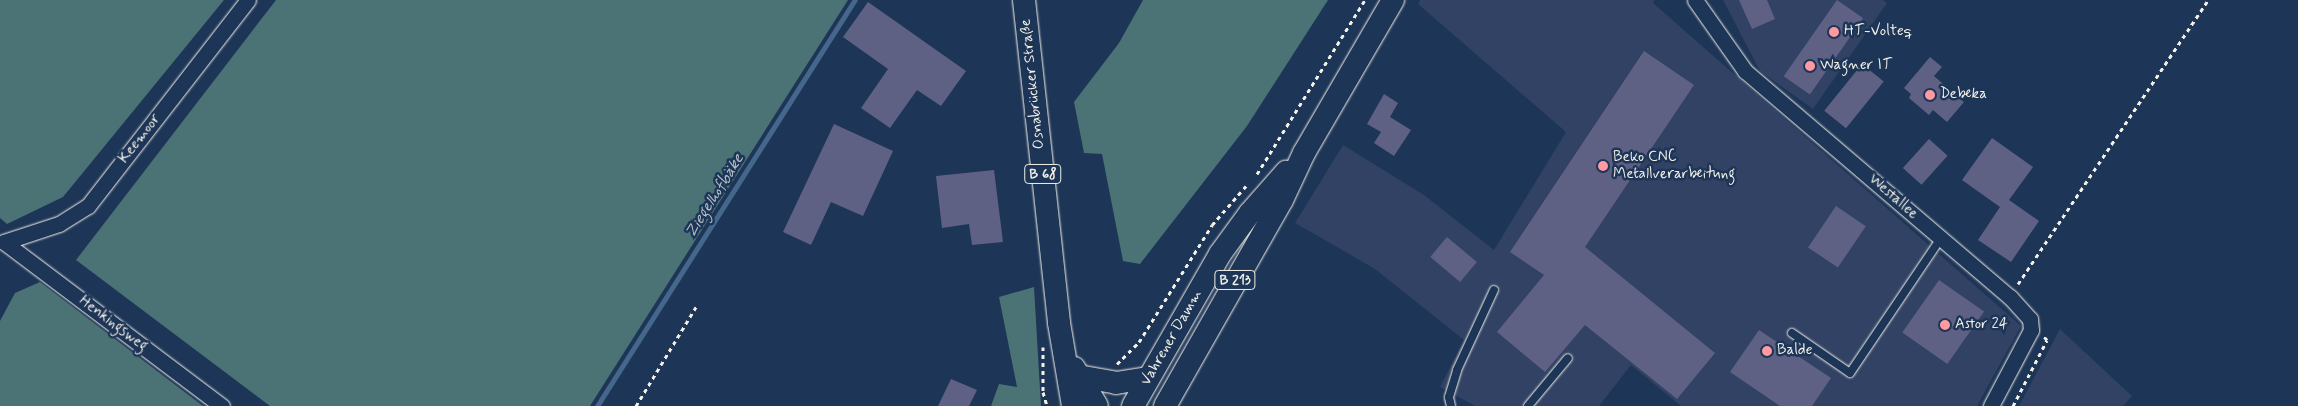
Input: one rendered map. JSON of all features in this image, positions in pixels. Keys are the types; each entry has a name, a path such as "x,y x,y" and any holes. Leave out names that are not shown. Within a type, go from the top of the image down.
{"main road":[{"name":"Osnabrücker Straße","path":"1024,0 1064,347 1065,370 1073,406"},
{"name":"Vahrener Damm","path":"1165,406 1282,200 1304,153 1393,0"},
{"name":"Vahrener Damm","path":"1133,406 1220,254 1250,214 1304,153"},
{"name":"Osnabrücker Straße","path":"1064,347 1078,376 1097,406"},
{"path":"1078,376 1116,383 1148,378"}],"street":[{"name":"Keemoor","path":"1,245 59,224 88,206 248,0"},
{"name":"Westallee","path":"1695,0 1745,71 2010,297 2030,319 2031,330"},
{"name":"Henkingsweg","path":"1,245 222,406"},
{"path":"1991,406 2031,330"}],"lane":[{"path":"1792,333 1850,373 1940,238"},
{"path":"1451,406 1450,397 1457,370 1494,290"},
{"path":"1528,406 1568,358"}],"path":[{"path":"2010,297 2086,188 2208,0"},
{"path":"636,406 696,307"},
{"path":"2013,406 2047,340 2031,330"}],"shaded area":[{"path":"1420,0 1654,0 1653,3 2021,326 1977,406 1681,406 1631,365 1599,406 1475,406 1440,387 1464,340 1375,269 1295,223 1343,145 1424,195 1494,250 1566,132 1418,4"},
{"path":"1723,0 1883,0 1887,3 1813,109 1760,71"},
{"path":"2060,329 2132,396 2123,406 2019,406"}],"green space":[{"path":"0,0 224,0 63,197 7,224 0,218"},
{"path":"276,0 848,0 590,406 270,406 76,260"},
{"path":"1143,0 1328,0 1247,126 1140,264 1123,261 1102,154 1084,153 1074,102 1119,43"},
{"path":"40,282 203,406 0,406 0,321 15,293"},
{"path":"1034,287 1041,406 991,406 999,384 1017,387 999,297"}],"building":[{"path":"1739,0 1767,0 1775,19 1752,29"},
{"path":"1837,0 1863,18 1810,95 1784,76"},
{"path":"868,2 966,71 941,106 917,90 890,128 861,108 888,69 843,37"},
{"name":"Beko CNC Metallverarbeitung","path":"1644,51 1694,85 1585,247 1715,353 1677,399 1585,325 1545,372 1497,332 1544,275 1510,252"},
{"path":"1930,57 1942,67 1934,76 1964,102 1947,122 1933,110 1929,115 1909,98 1911,94 1904,88"},
{"path":"1862,64 1884,82 1846,128 1824,111"},
{"path":"1384,94 1398,103 1390,117 1411,130 1394,156 1374,143 1381,132 1367,124"},
{"path":"834,124 893,151 863,216 831,202 811,245 783,232"},
{"path":"1992,138 2033,167 2009,200 2039,221 2011,262 1978,240 2000,207 1962,180"},
{"path":"1929,139 1948,156 1921,185 1903,168"},
{"path":"994,170 1003,242 972,245 969,224 942,228 936,176"},
{"path":"1836,206 1866,226 1838,268 1808,247"},
{"path":"1447,237 1477,262 1460,282 1430,257"},
{"path":"1939,280 1984,312 1947,364 1902,332"},
{"name":"Balde","path":"1759,330 1831,378 1812,406 1780,406 1730,372"},
{"path":"951,379 977,390 969,406 938,406"}],"waterway":[{"name":"Ziegelhofbäke","path":"597,406 855,0"}],"place":[{"name":"HT-Volteq","path":"1834,32"},
{"name":"Wagner IT","path":"1810,66"},
{"name":"Debeka","path":"1930,95"},
{"name":"Beko CNC Metallverarbeitung","path":"1603,166"},
{"name":"Astor 24","path":"1945,325"},
{"name":"Balde","path":"1767,351"}]}
